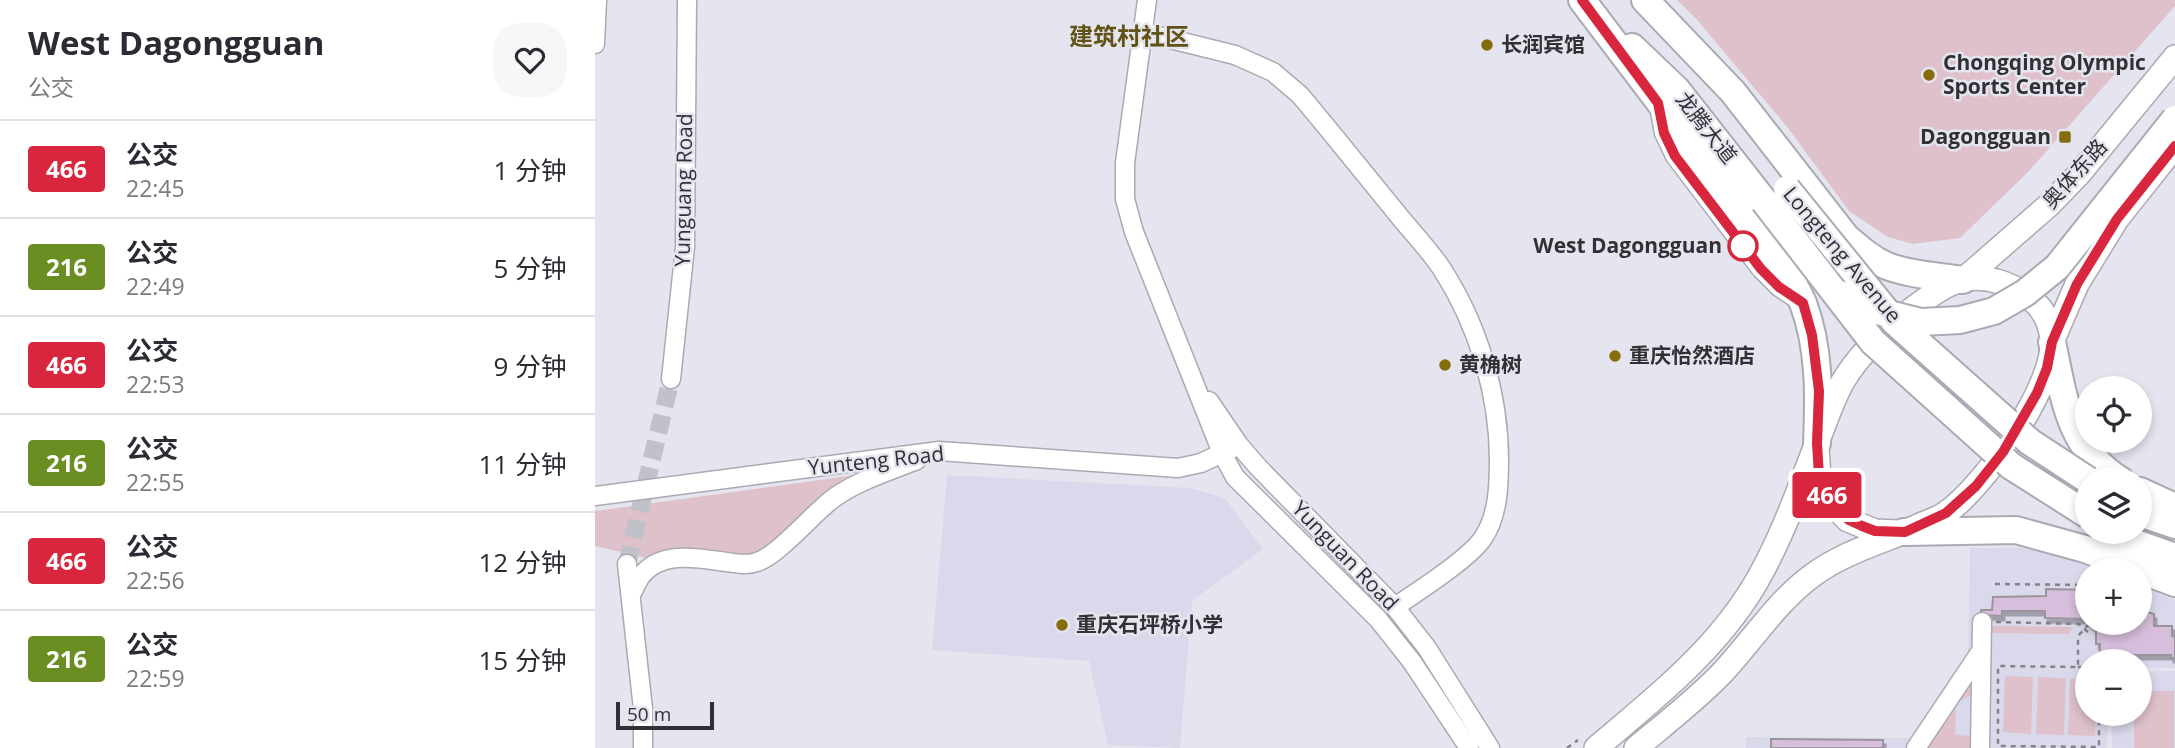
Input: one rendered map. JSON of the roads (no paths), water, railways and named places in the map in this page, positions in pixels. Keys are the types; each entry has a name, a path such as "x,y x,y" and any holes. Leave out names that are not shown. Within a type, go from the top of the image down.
{"highway":[{"path":"1583,0 1658,103 1786,269 1803,303 1812,335 1819,391 1817,443"},
{"name":"龙腾大道","path":"1583,0 1677,90 1764,201"},
{"name":"Longteng Avenue","path":"1624,0 1699,77 1895,322 2030,442 2075,471"},
{"path":"1645,0 1733,92 1846,237 1865,254 1887,266 1963,280"},
{"path":"1833,290 1865,307 1921,322 1959,320 1994,312 2025,293 2057,267 2175,119"},
{"name":"Longteng Avenue","path":"1764,201 1873,342 2011,466 2075,507"},
{"path":"2052,342 2074,428 2086,450 2102,467"},
{"path":"2152,496 2175,507"},
{"path":"2152,517 2175,525"},
{"path":"1905,532 2016,530 2085,549 2175,583"},
{"path":"2142,544 2175,557"}],"main road":[{"name":"奥体东路","path":"1963,280 2049,205 2079,174 2175,57"},
{"path":"1636,748 1721,674 1786,599 1812,576 1842,557 1946,513 1976,486 1996,460 2037,393 2047,368 2052,342 2077,284 2117,219 2175,146"},
{"path":"1587,744 1666,689 1702,655 1737,612 1770,556 1831,405 1844,380 1887,328 1936,292 1963,280 1989,279 2015,286 2035,301 2046,316 2052,342"},
{"path":"1817,443 1819,476 1830,502 1849,520 1875,531 1905,532"}],"street":[{"path":"595,44 597,0"},
{"name":"Yunguang Road","path":"671,379 685,247 687,0"},
{"name":"Yunguan Road","path":"1147,0 1125,163 1125,199 1134,232 1222,453 1235,477 1378,619 1412,662 1469,748"},
{"path":"1142,32 1235,55 1273,72 1300,95 1441,267 1459,300 1492,387 1499,436 1499,478 1494,515 1483,539 1462,558 1395,607"},
{"name":"Yunguan Road","path":"1190,371 1239,445 1395,607 1427,648 1490,748"},
{"name":"Yunteng Road","path":"595,496 939,451 1178,468 1201,463 1239,445"},
{"path":"631,595 642,576 654,565 674,558 744,564 758,562 770,555 833,498 863,482 939,451"},
{"path":"627,565 643,709 643,748"},
{"path":"1982,622 1981,651 1992,747"},
{"path":"1916,748 1981,651"}],"tunnel":[{"path":"627,564 671,379"}],"place":[{"name":"长润宾馆","path":"1487,45"},
{"name":"Chongqing Olympic Sports Center","path":"1929,75"},
{"name":"Dagongguan","path":"2065,137"},
{"name":"West Dagongguan","path":"1743,246"},
{"name":"重庆怡然酒店","path":"1615,356"},
{"name":"黄桷树","path":"1445,365"},
{"name":"重庆石坪桥小学","path":"1062,625"}],"district":[{"name":"建筑村社区","path":"1129,37"}]}
